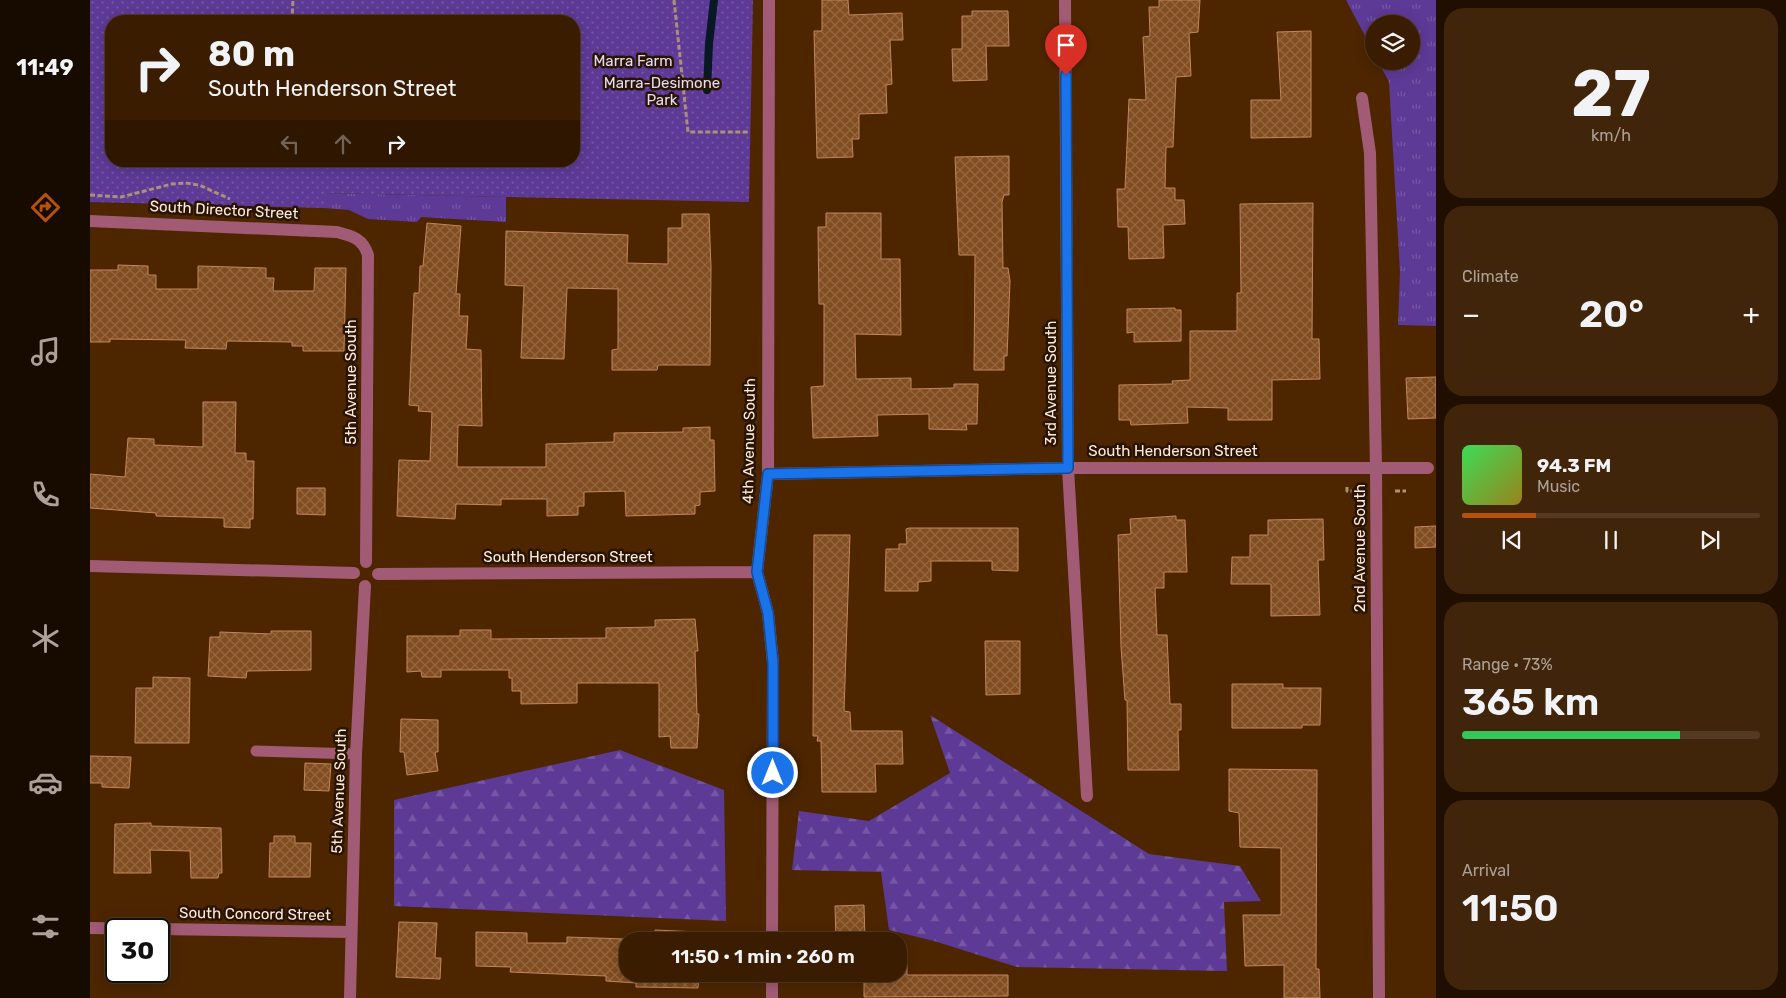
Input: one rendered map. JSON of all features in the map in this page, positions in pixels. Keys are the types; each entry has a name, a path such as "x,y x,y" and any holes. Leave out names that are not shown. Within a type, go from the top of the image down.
{"street":[{"name":"4th Avenue South","path":"769,0 768,474 757,572 768,613 773,663 772,932"},
{"name":"3rd Avenue South","path":"1065,0 1068,468 1087,796"},
{"name":"2nd Avenue South","path":"1362,98 1370,153 1376,467 1379,998"},
{"name":"South Director Street","path":"90,221 338,232 356,237"},
{"name":"5th Avenue South","path":"356,237 365,245 368,255 366,562"},
{"name":"South Henderson Street","path":"768,474 1068,468 1428,468"},
{"path":"366,562 376,566 378,574 375,582 365,586 358,583 354,573 358,565 366,562"},
{"path":"90,566 354,573"},
{"name":"South Henderson Street","path":"378,574 757,572"},
{"name":"5th Avenue South","path":"350,998 356,754 365,586"},
{"path":"90,928 105,928"},
{"name":"South Concord Street","path":"170,929 351,932"},
{"path":"772,982 772,998"}],"lane":[{"path":"256,751 356,754"}],"path":[{"path":"292,0 292,15"},
{"path":"674,0 688,132 769,132"},
{"path":"90,194 121,197 185,183 199,185 230,199"},
{"path":"1347,491 1358,491"},
{"path":"1392,491 1406,491"}],"green space":[{"name":"Marra-Desimone Park","path":"90,0 753,0 749,202 325,193 324,208 90,202"},
{"path":"1346,0 1436,0 1436,326 1398,325 1400,272 1389,82 1383,70 1420,70 1420,15 1365,15 1365,36"},
{"path":"324,193 506,197 506,222 421,217 417,222 368,219 349,210 324,208"},
{"path":"930,715 1149,854 1240,866 1261,901 1224,902 1227,971 1017,967 907,934 907,932 889,930 881,872 792,870 799,811 869,821 950,773"},
{"path":"620,750 724,790 726,921 394,906 394,800"}],"building":[{"path":"822,0 848,0 849,15 902,13 903,40 890,40 892,84 886,85 887,113 859,114 859,139 852,139 853,157 817,158 814,31 822,31"},
{"path":"1159,0 1200,0 1198,32 1189,33 1191,76 1176,77 1173,147 1166,147 1165,188 1175,188 1175,200 1184,200 1185,224 1163,225 1164,258 1129,259 1128,227 1118,227 1117,189 1125,189 1129,99 1146,100 1143,37 1150,36 1149,7 1159,7"},
{"path":"972,11 1008,11 1009,46 986,46 987,80 953,81 952,49 962,49 962,16 972,16"},
{"path":"1311,31 1311,137 1251,138 1251,100 1281,100 1277,32"},
{"path":"1009,156 1009,195 1004,195 1002,202 1003,268 1008,268 1010,281 1007,356 1004,356 1004,370 974,370 975,255 959,255 955,157"},
{"path":"1313,203 1312,339 1319,339 1320,379 1272,380 1272,420 1228,420 1228,408 1187,407 1188,423 1131,425 1130,420 1119,420 1119,385 1173,384 1172,381 1190,380 1190,331 1237,331 1237,293 1241,293 1240,204"},
{"path":"826,213 881,213 881,259 900,259 901,335 855,334 856,379 911,378 911,389 954,388 954,384 978,384 977,424 966,424 967,430 929,429 929,414 877,415 878,436 813,438 811,387 824,386 824,304 819,304 818,227 826,227"},
{"path":"682,214 709,214 711,267 710,365 658,365 657,370 612,370 612,350 618,349 618,289 567,288 564,359 521,358 524,286 505,285 506,231 628,235 627,263 668,264 668,228 682,228"},
{"path":"427,223 461,226 456,294 460,294 459,316 468,316 466,349 481,350 482,426 458,425 457,467 546,467 546,444 614,442 614,433 683,432 683,428 710,427 710,440 714,440 715,491 700,492 700,505 695,506 695,514 626,516 625,491 584,492 584,506 578,506 578,515 547,516 547,499 501,499 501,505 456,504 455,519 397,516 399,460 430,461 432,412 418,411 419,406 409,405 414,293 419,293 420,266 423,266"},
{"path":"118,265 148,266 148,275 156,275 156,289 198,289 198,266 266,268 266,278 274,278 273,291 314,291 315,268 346,268 344,351 303,351 303,346 292,346 292,342 227,341 226,349 185,348 186,340 110,339 110,342 90,342 90,270 118,270"},
{"path":"1175,308 1175,310 1181,310 1181,341 1134,342 1134,332 1127,333 1127,309"},
{"path":"1436,377 1436,418 1408,419 1406,378"},
{"path":"203,402 236,402 235,453 246,453 246,461 254,461 253,519 250,519 250,528 224,527 224,518 156,516 156,513 90,508 90,474 125,477 128,438 154,439 154,445 203,447"},
{"path":"297,488 325,488 325,515 297,514"},
{"path":"1176,516 1176,520 1185,520 1187,572 1164,572 1164,588 1155,588 1157,635 1167,635 1170,704 1181,704 1181,730 1178,730 1179,770 1128,770 1127,700 1125,700 1121,647 1118,535 1131,534 1130,519"},
{"path":"1323,519 1324,560 1318,560 1320,615 1271,616 1271,584 1231,584 1232,557 1250,557 1250,535 1268,535 1268,520"},
{"path":"1436,526 1436,547 1415,548 1415,527"},
{"path":"1018,528 1018,571 992,570 992,561 931,561 931,581 918,582 918,591 885,591 886,549 899,549 899,544 907,544 906,529"},
{"path":"814,535 850,535 844,711 850,712 851,731 902,731 903,764 875,764 876,792 822,792 821,741 817,741 818,736 813,736"},
{"path":"695,619 698,651 695,651 697,714 699,714 697,748 671,748 670,736 659,737 659,683 577,683 577,703 521,704 521,691 512,691 512,678 509,678 509,670 441,670 441,677 422,677 421,671 407,672 407,636 460,636 460,630 491,630 491,639 606,638 606,628 655,627 655,620"},
{"path":"271,631 311,631 311,670 247,671 246,678 208,676 210,637 220,637 220,632 271,634"},
{"path":"985,641 1020,641 1020,694 986,695"},
{"path":"153,677 190,678 189,743 135,743 136,688 153,688"},
{"path":"1232,684 1283,684 1283,688 1321,688 1320,725 1302,725 1302,728 1232,728"},
{"path":"401,719 438,720 438,752 435,752 438,771 407,775 404,752 400,752"},
{"path":"90,756 131,757 129,788 102,787 102,783 90,783"},
{"path":"305,763 331,764 329,791 304,790"},
{"path":"1229,769 1317,770 1316,969 1319,969 1320,998 1284,998 1284,965 1245,966 1243,915 1281,915 1281,848 1240,847 1239,813 1229,811"},
{"path":"151,823 151,826 221,828 222,873 219,873 218,878 191,878 190,851 150,850 151,873 114,873 115,824"},
{"path":"274,836 295,836 295,843 311,843 310,877 269,877 270,843 274,843"},
{"path":"864,905 865,932 836,932 835,906"},
{"path":"399,922 437,923 435,958 441,958 440,979 396,977"},
{"path":"655,930 699,932 655,932"},
{"path":"476,932 527,933 527,943 567,943 567,937 619,939 619,982 606,981 606,976 510,972 511,967 476,966"},
{"path":"907,975 1008,975 1008,996 864,997 864,982 907,982"},
{"path":"621,982 698,982 698,988 636,987 636,983"}],"waterway":[{"path":"707,90 709,44 714,0"}],"route":[{"path":"773,773 773,663 768,613 757,572 768,474 1068,468 1066,75"}],"park label":[{"name":"Marra Farm","path":"633,61"}]}
